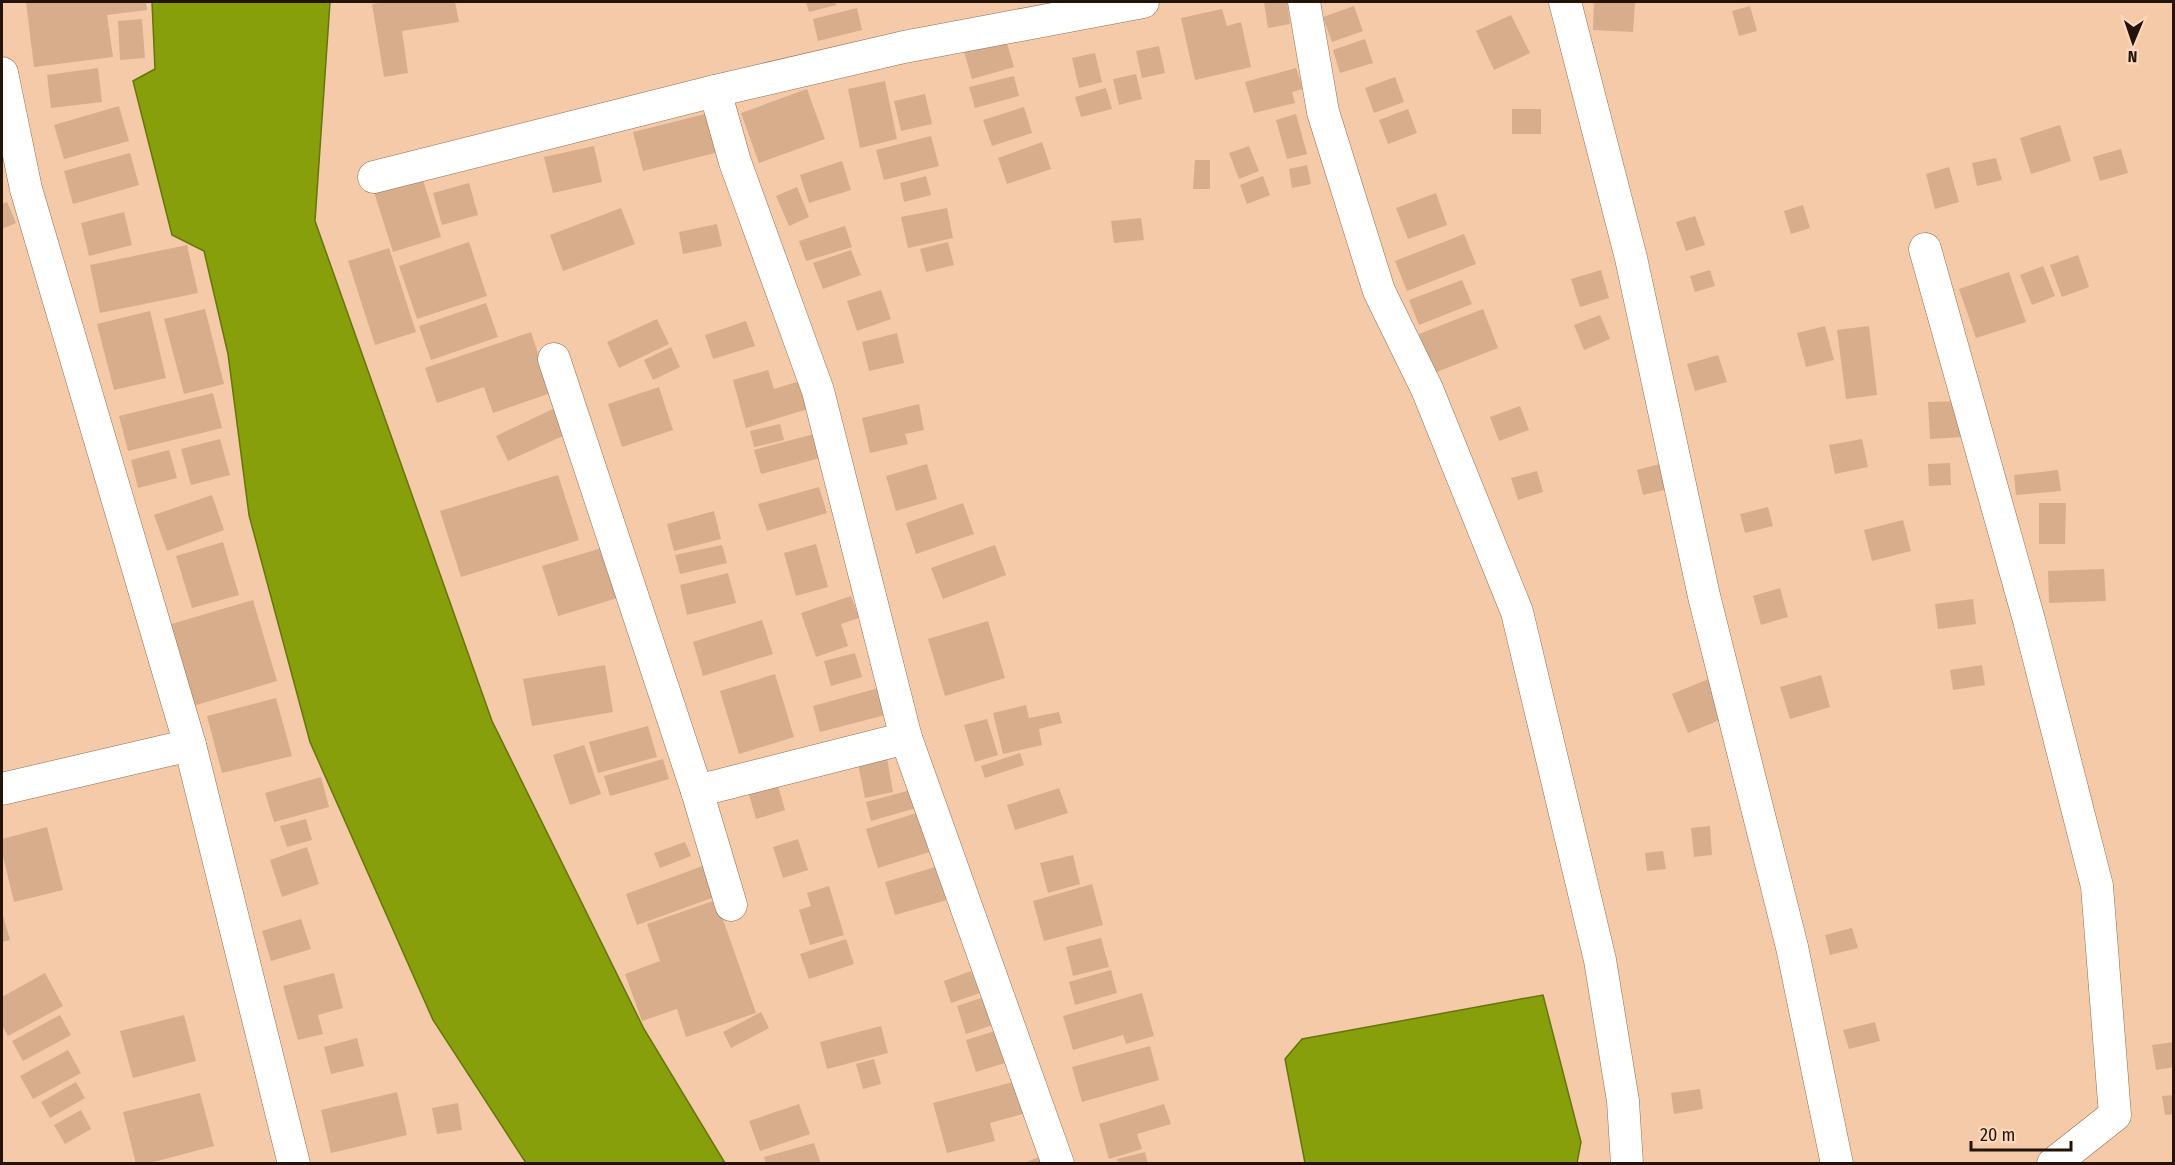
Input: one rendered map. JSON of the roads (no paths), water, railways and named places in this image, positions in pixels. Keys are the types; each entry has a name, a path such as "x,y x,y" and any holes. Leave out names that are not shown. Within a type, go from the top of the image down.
{"street":[{"path":"374,177 715,91 904,47 1143,2"},
{"path":"1304,2 1323,112 1379,291 1427,389 1517,612 1600,960 1623,1101 1627,1164"},
{"path":"1564,2 1631,258 1704,596 1792,947 1836,1164"},
{"path":"2,73 26,189 190,746 294,1164"},
{"path":"715,91 735,162 818,392 906,738 1058,1164"},
{"path":"1925,249 2029,620 2097,886 2115,1116 2053,1164"},
{"path":"554,359 697,791 731,905"},
{"path":"697,791 906,738"},
{"path":"2,789 190,746"}]}
